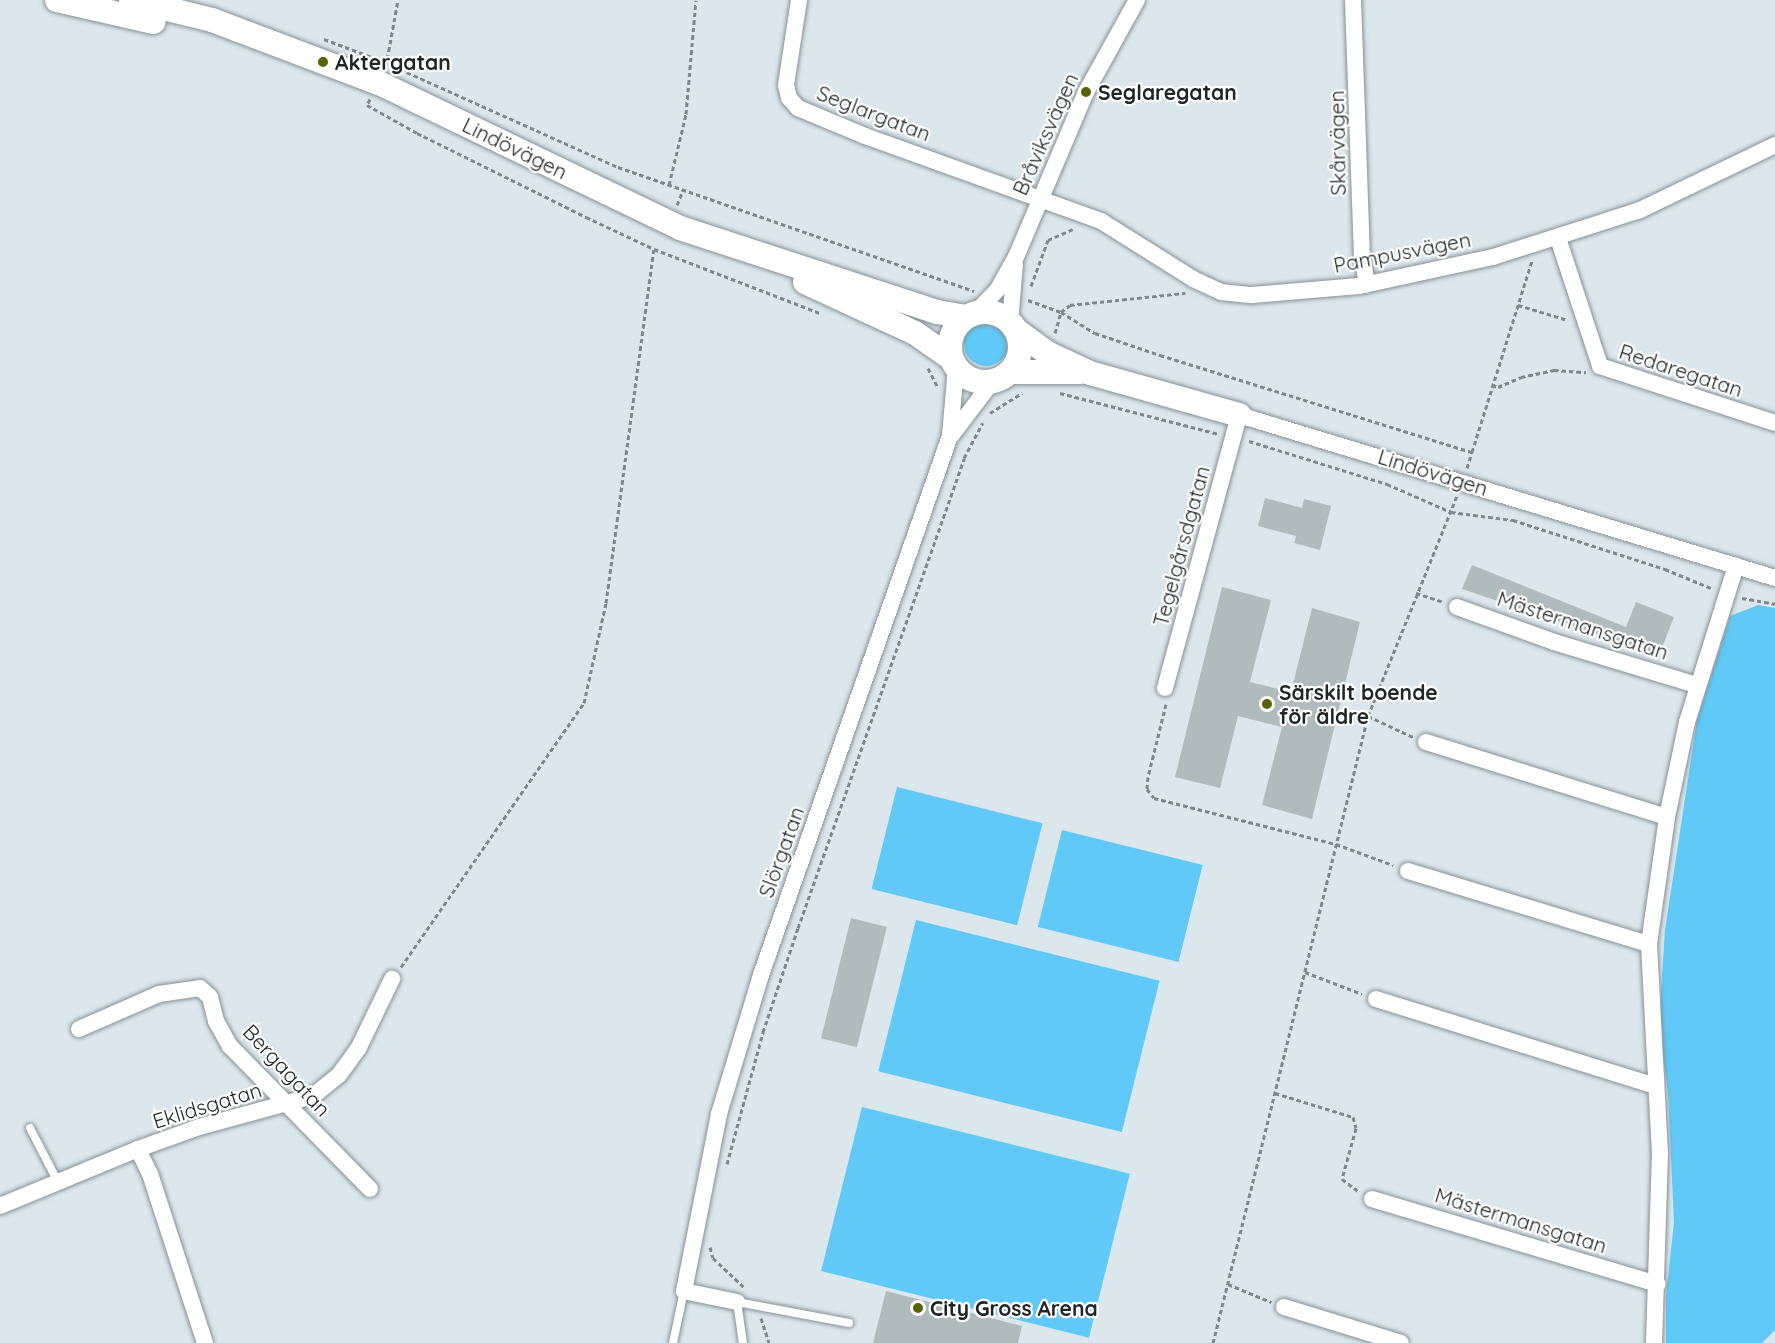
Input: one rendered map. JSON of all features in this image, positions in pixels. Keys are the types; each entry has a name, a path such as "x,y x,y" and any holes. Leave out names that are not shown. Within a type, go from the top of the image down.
{"main road":[{"name":"Lindövägen","path":"57,0 165,10"},
{"name":"Lindövägen","path":"131,0 311,46 379,83 680,228 720,243 915,333 953,363"},
{"name":"Lindövägen","path":"720,243 971,315"},
{"path":"988,312 1013,326 1020,354 1001,377 971,380 953,363 951,335 971,315 988,312"},
{"name":"Lindövägen","path":"1013,326 1049,354 1090,373 1239,415"},
{"name":"Lindövägen","path":"1001,377 1090,373"}],"street":[{"name":"Seglargatan","path":"799,0 786,85 789,98 798,108 865,136 1040,197"},
{"name":"Bråviksvägen","path":"1013,326 1005,292 1016,257 1086,92 1137,0"},
{"name":"Skårvägen","path":"1353,0 1362,254 1367,285"},
{"name":"Pampusvägen","path":"1040,197 1101,221 1210,287 1252,295 1367,285 1493,257 1640,210 1774,148"},
{"name":"Redaregatan","path":"1558,238 1583,321 1600,366 1775,423"},
{"path":"971,315 1005,292"},
{"name":"Slörgatan","path":"684,1291 719,1114 761,975 950,436 953,363"},
{"name":"Slörgatan","path":"950,436 1001,377"},
{"name":"Lindövägen","path":"1239,415 1775,578"},
{"name":"Tegelgårsdgatan","path":"1165,688 1239,415"},
{"path":"1654,1343 1658,1284 1660,1154 1648,944 1667,817 1696,685 1736,566"},
{"name":"Mästermansgatan","path":"1457,607 1554,642 1696,685"},
{"path":"1426,742 1667,817"},
{"path":"1408,871 1648,944"},
{"name":"Eklidsgatan","path":"205,1343 150,1174 138,1149 199,1127 313,1096 339,1075 359,1047 392,979"},
{"name":"Bergagatan","path":"79,1029 159,994 200,988 210,997 216,1021 230,1046 370,1190"},
{"path":"1376,999 1655,1086"},
{"path":"0,1206 138,1149"},
{"name":"Mästermansgatan","path":"1372,1199 1658,1284"},
{"path":"684,1291 745,1302"},
{"path":"1284,1307 1401,1343"}],"lane":[{"path":"30,1128 58,1182"},
{"name":"Slörgatan","path":"673,1343 684,1291"},
{"path":"743,1343 745,1302 849,1323"}],"path":[{"path":"668,185 686,114 696,0"},
{"path":"311,46 358,51 618,167 959,289 979,291 984,284 1061,312 1095,333 1472,452"},
{"path":"392,979 584,703 606,603 654,249"},
{"path":"1213,1343 1368,716 1462,482 1532,259"},
{"path":"1061,312 1089,301 1185,293 1210,287"},
{"path":"1518,304 1573,322 1583,321"},
{"path":"1049,354 1061,312"},
{"path":"1492,385 1498,387 1521,376 1554,370 1588,373 1600,366"},
{"path":"726,1168 763,1032 798,928 964,458 987,416"},
{"path":"1451,512 1512,520 1665,569 1726,594 1775,604"},
{"path":"1416,593 1457,607"},
{"path":"1165,688 1168,696 1148,777 1147,789 1154,798 1336,844 1408,871"},
{"path":"1368,716 1426,742"},
{"path":"1305,972 1376,999"},
{"path":"1275,1093 1353,1118 1356,1128 1342,1179 1372,1199"},
{"path":"712,1235 713,1258 744,1286 745,1302 770,1343"},
{"path":"1228,1284 1284,1307"}],"shaded area":[{"path":"986,322 1002,328 1008,344 1002,360 986,366 970,360 964,344 970,328"},
{"path":"1758,605 1775,608 1775,1330 1762,1343 1666,1343 1666,1296 1674,1222 1668,1094 1659,1025 1665,930 1697,720 1730,616"},
{"path":"897,787 1043,823 1017,925 872,889"},
{"path":"1062,830 1203,865 1179,962 1038,927"},
{"path":"916,920 1160,981 1122,1132 878,1071"},
{"path":"862,1107 1130,1174 1089,1338 821,1271"}],"building":[{"path":"1265,498 1302,508 1304,499 1331,506 1320,550 1294,543 1296,536 1258,526"},
{"path":"1472,565 1626,627 1636,602 1674,617 1659,655 1462,589"},
{"name":"Särskilt boende för äldre","path":"1222,587 1271,600 1250,682 1291,692 1312,608 1360,622 1312,819 1262,805 1282,727 1238,716 1220,788 1175,777"},
{"path":"851,918 887,927 857,1047 821,1038"},
{"name":"City Gross Arena","path":"886,1291 1022,1326 1018,1343 873,1343"}],"place":[{"name":"Aktergatan","path":"323,62"},
{"name":"Seglaregatan","path":"1086,92"},
{"name":"Särskilt boende för äldre","path":"1267,704"},
{"name":"City Gross Arena","path":"918,1308"}]}
